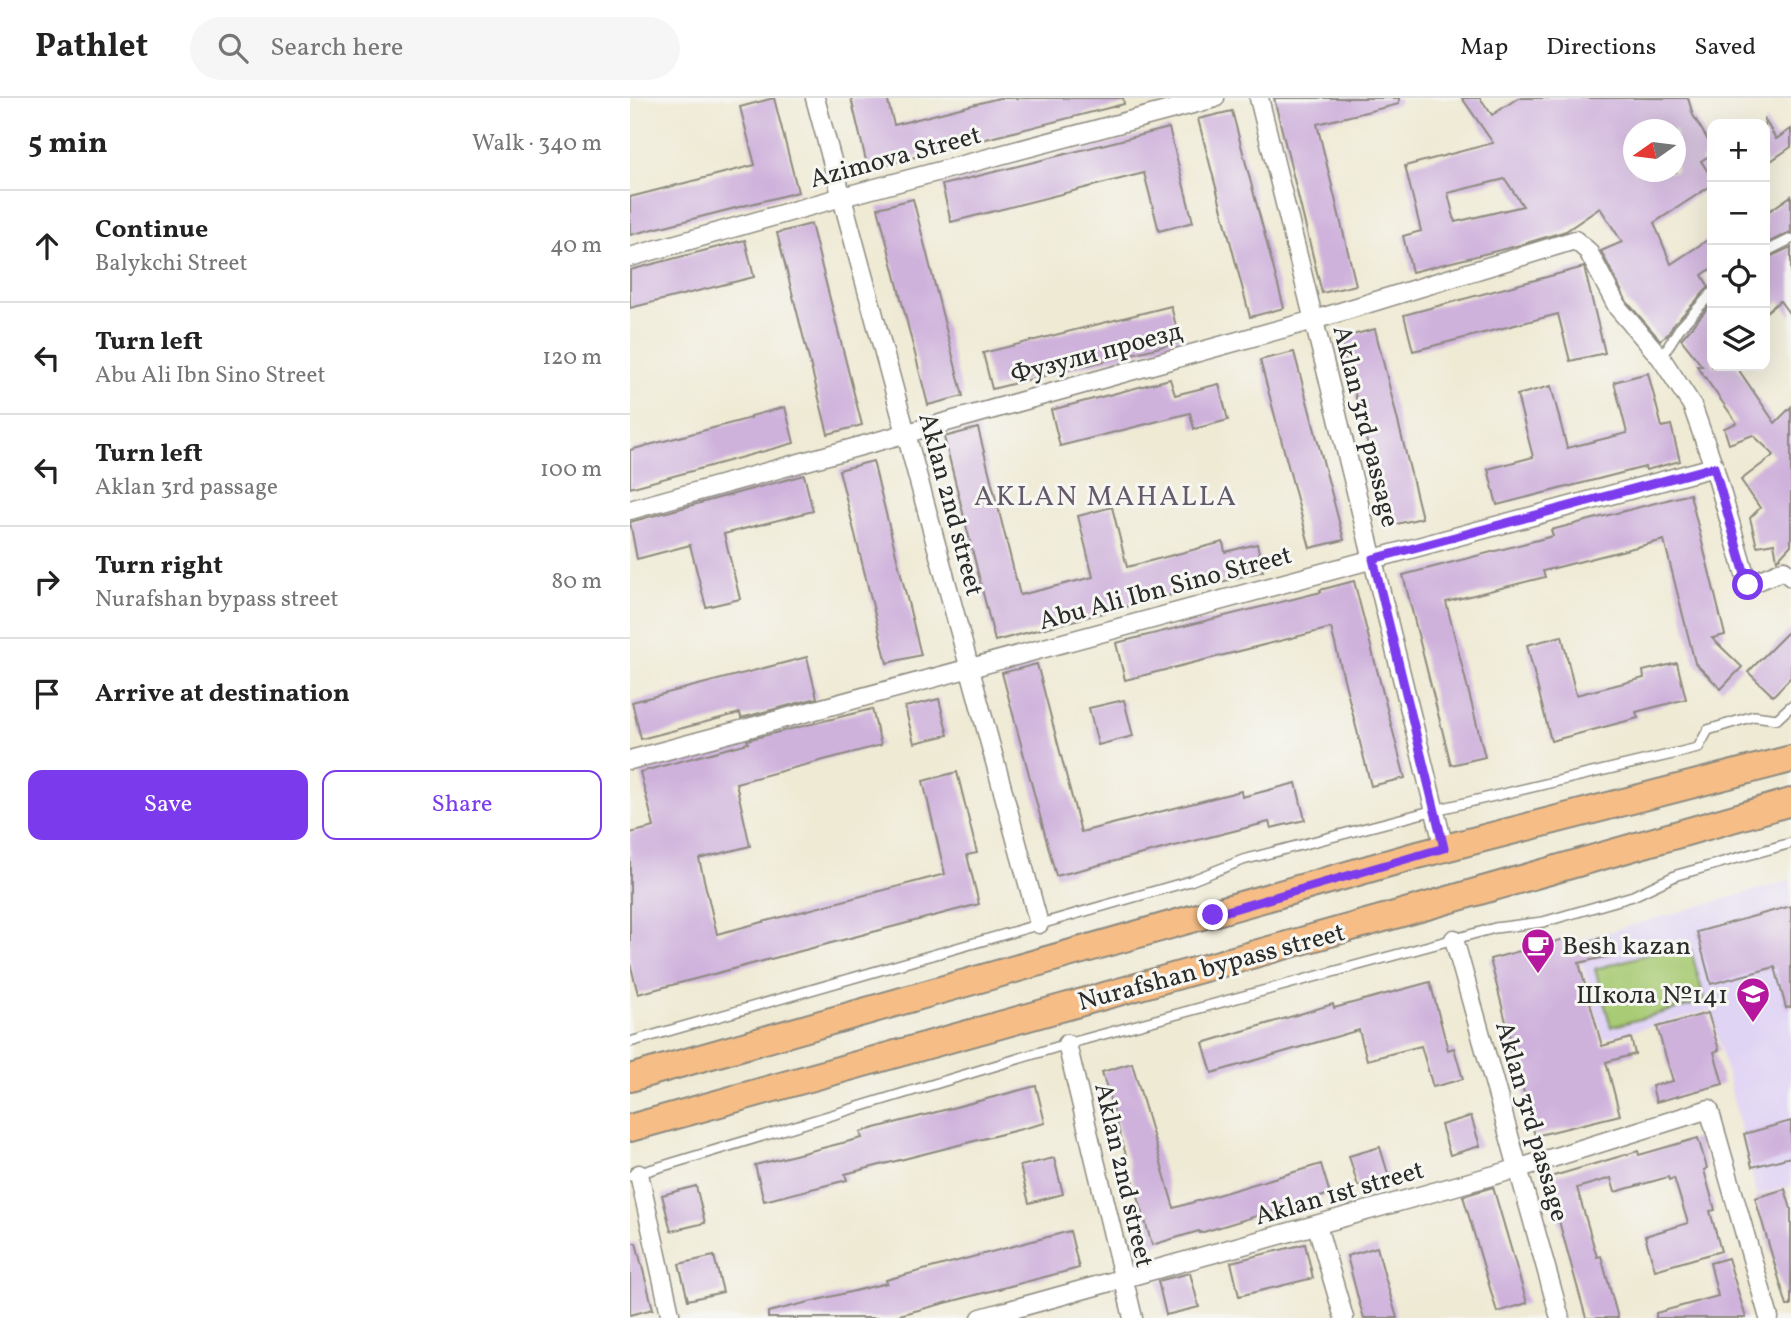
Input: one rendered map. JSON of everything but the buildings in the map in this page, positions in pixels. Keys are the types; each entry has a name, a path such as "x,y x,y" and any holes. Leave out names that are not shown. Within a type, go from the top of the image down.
{"main road":[{"name":"Nurafshan bypass street","path":"630,1078 1444,848 1791,759"},
{"name":"Nurafshan bypass street","path":"630,1128 1791,802"}],"street":[{"name":"Аklаn 2nd street","path":"815,98 1039,925"},
{"name":"Azimova Street","path":"630,257 842,197 1215,98"},
{"name":"Аklаn 3rd passage","path":"1259,98 1444,848"},
{"name":"Фузули проезд","path":"630,510 1314,320 1575,240 1588,251 1618,308 1661,358"},
{"path":"1661,358 1692,405 1714,467 1748,585 1789,570"},
{"name":"Abu Ali Ibn Sino Street","path":"630,760 1714,467"},
{"name":"Аklаn 3rd passage","path":"1454,939 1560,1318"},
{"name":"Аklаn 2nd street","path":"1067,1044 1133,1318"},
{"name":"Aklan 1st street","path":"981,1318 1520,1168 1709,1109 1769,1318"},
{"path":"634,1175 671,1318"},
{"path":"1317,1226 1344,1318"}],"lane":[{"path":"1770,250 1791,239"},
{"path":"1661,358 1679,329 1707,298"},
{"path":"630,1042 1190,881 1244,860 1435,810 1698,748 1708,730 1754,716 1777,719 1791,705"},
{"path":"634,1175 1067,1044 1495,928 1543,922 1633,896 1677,875 1791,843"}],"shaded area":[{"name":"Школа №141","path":"1791,880 1791,1186 1757,1195 1711,1010 1603,1039 1576,941"}],"green space":[{"path":"1689,943 1705,1001 1611,1027 1595,969"}],"place":[{"name":"Besh kazan","path":"1538,975"},
{"name":"Школа №141","path":"1753,1024"}],"district":[{"name":"AKLAN MAHALLA","path":"1106,495"}],"route":[{"path":"1213,915 1444,848 1373,559 1714,467 1748,585"}]}
